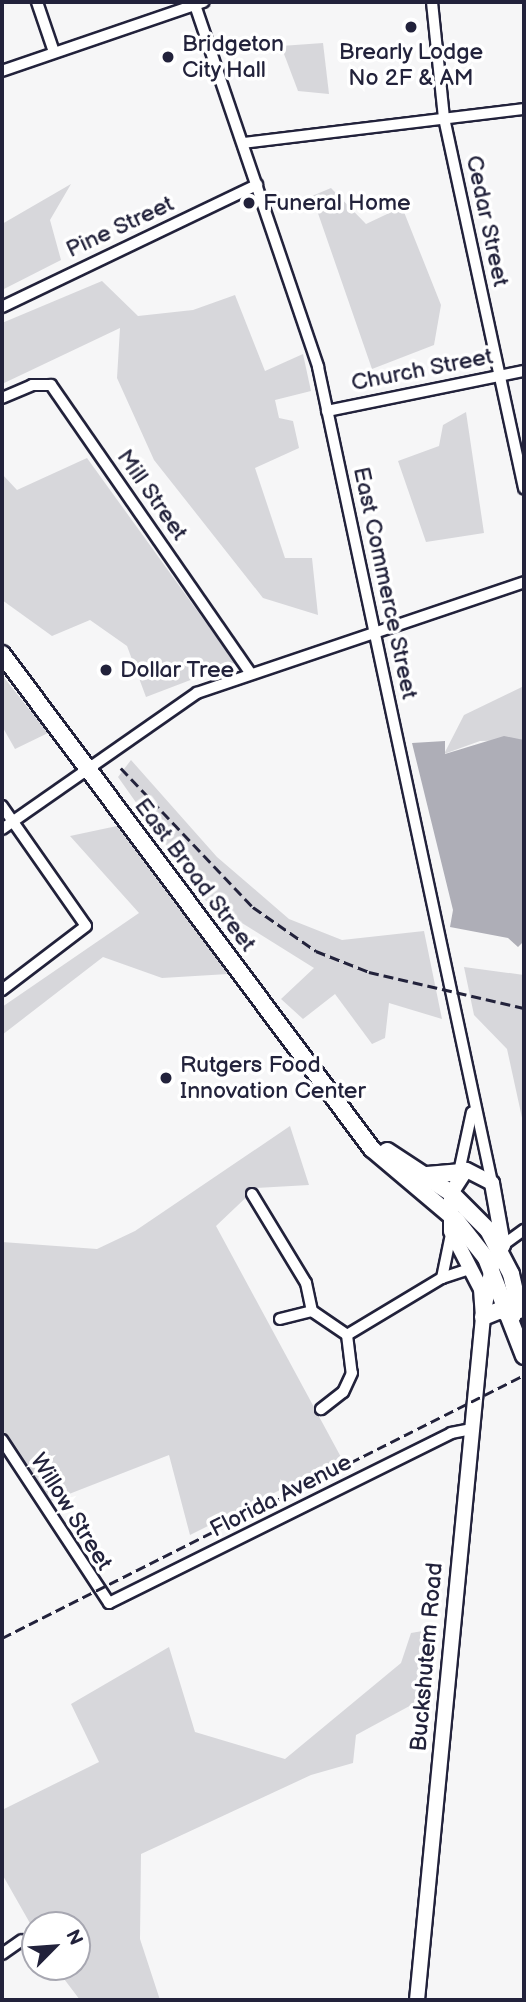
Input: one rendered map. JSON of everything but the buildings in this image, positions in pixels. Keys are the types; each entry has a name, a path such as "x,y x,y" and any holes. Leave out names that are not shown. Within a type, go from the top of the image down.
{"highway":[{"name":"East Broad Street","path":"2,654 352,1123 416,1174 451,1193 499,1255"},
{"path":"416,1174 459,1172"},
{"name":"East Broad Street","path":"416,1174 450,1223 499,1255"},
{"path":"499,1255 524,1356"},
{"path":"499,1255 516,1292 524,1349"},
{"path":"484,1317 500,1310 513,1316"}],"main road":[{"path":"476,1171 492,1183 500,1226 499,1255 484,1317 481,1289 469,1269 450,1223 451,1193 459,1172 476,1171"},
{"path":"469,1269 499,1255"},
{"name":"Buckshutem Road","path":"417,2000 484,1317"}],"street":[{"path":"37,2 53,49"},
{"path":"2,71 53,49 198,2"},
{"name":"East Commerce Street","path":"198,2 327,411 472,1102 492,1183"},
{"name":"Cedar Street","path":"432,2 444,118 524,488"},
{"path":"243,143 524,109"},
{"name":"Pine Street","path":"2,307 257,185"},
{"name":"Church Street","path":"327,411 524,371"},
{"name":"Mill Street","path":"2,398 32,385 51,385 250,672"},
{"path":"2,829 180,701 250,672 374,635 524,582"},
{"path":"2,806 86,926 2,990"},
{"path":"459,1172 471,1140 472,1102"},
{"path":"252,1194 309,1290 312,1311 347,1335 352,1373 343,1392 321,1409"},
{"path":"442,1278 450,1223"},
{"path":"500,1226 524,1230"},
{"path":"499,1255 524,1230"},
{"path":"347,1335 442,1278 469,1269"},
{"path":"280,1319 312,1311"},
{"name":"Florida Avenue","path":"109,1603 451,1433 472,1429"},
{"name":"Willow Street","path":"2,1440 109,1603"},
{"path":"2,1954 21,1941"}],"shaded area":[{"path":"323,43 329,94 298,91 281,46"},
{"path":"71,184 50,220 61,260 2,290 2,224"},
{"path":"331,188 366,224 402,207 441,305 434,345 372,369 312,196"},
{"path":"102,281 138,316 193,310 235,295 265,371 303,354 311,391 275,400 279,418 293,421 299,448 255,468 285,558 312,558 318,615 263,598 154,460 117,378 120,328 2,384 2,323"},
{"path":"466,412 484,533 426,542 398,461 439,446 443,425"},
{"path":"87,458 235,663 146,697 127,646 90,620 52,636 2,600 2,474 17,490"},
{"path":"2,675 48,733 15,749 2,726"},
{"path":"524,686 524,740 480,741 444,754 464,715"},
{"path":"504,736 524,740 524,941 518,947 508,938 450,927 453,910 412,743 445,741 445,754"},
{"path":"131,760 217,857 289,919 342,940 424,931 442,1019 389,1003 385,1038 372,1044 335,994 303,1019 281,999 314,968 205,900 118,777"},
{"path":"117,826 228,974 162,978 103,957 2,1035 2,1007 139,913 70,836"},
{"path":"464,967 524,975 524,1127 507,1049 474,1015"},
{"path":"290,1126 309,1185 256,1188 216,1226 342,1459 190,1535 169,1455 46,1503 2,1434 2,1242 97,1249 135,1231"},
{"path":"434,1629 428,1696 356,1735 353,1763 311,1775 141,1854 140,1939 160,2000 80,2000 66,1981 91,1981 91,1911 23,1911 2,1874 2,1810 99,1762 71,1704 169,1647 195,1732 285,1759 401,1663 411,1633"}],"railway":[{"path":"121,768 253,907 316,951 369,972 524,1008"},
{"path":"2,1638 524,1375"}],"place":[{"name":"Brearly Lodge No 2F & AM","path":"411,27"},
{"name":"Bridgeton City Hall","path":"168,57"},
{"name":"Funeral Home","path":"249,203"},
{"name":"Dollar Tree","path":"106,670"},
{"name":"Rutgers Food Innovation Center","path":"166,1078"}]}
